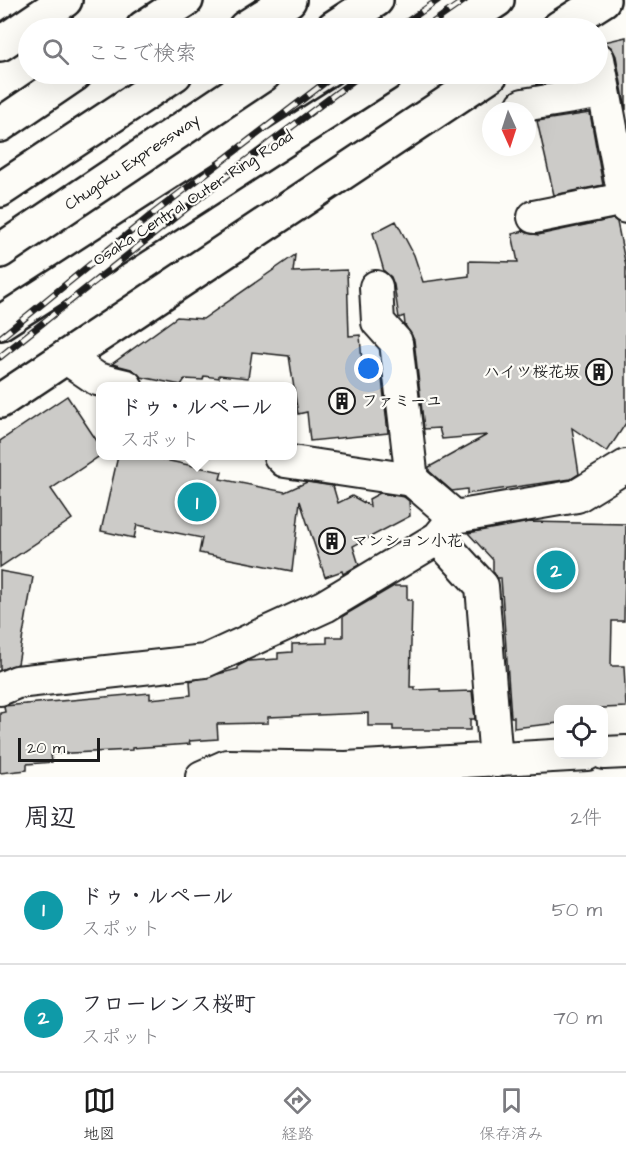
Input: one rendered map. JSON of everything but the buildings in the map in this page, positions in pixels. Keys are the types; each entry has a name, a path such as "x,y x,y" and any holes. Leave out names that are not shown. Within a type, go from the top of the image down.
{"main road":[{"path":"38,18 65,0"},
{"path":"158,18 186,0"},
{"path":"261,18 289,0"},
{"path":"348,18 376,0"},
{"path":"469,18 497,0"},
{"path":"575,18 603,0"},
{"path":"0,44 18,32"},
{"path":"0,125 60,84"},
{"path":"0,190 161,84"},
{"name":"Chugoku Expressway","path":"0,251 249,84"},
{"name":"Osaka Central Outer Ring Road","path":"0,323 370,84"},
{"path":"0,400 476,84"}],"street":[{"path":"534,217 625,203 620,146 602,84"},
{"path":"536,103 604,92"},
{"path":"376,287 378,322 396,342 412,480 447,527 482,586 496,761"},
{"path":"65,357 97,379 108,382"},
{"path":"283,460 412,480"},
{"path":"0,689 17,682 205,661 325,606 447,527 577,496 626,466"},
{"path":"608,753 626,752"},
{"path":"202,777 227,766 346,772 554,757"}],"railway":[{"path":"412,18 438,0"},
{"path":"439,18 465,0"},
{"path":"0,338 150,216 323,84"},
{"path":"0,357 243,163 349,84"}],"place":[{"name":"ハイツ桜花坂","path":"599,372"},
{"name":"ファミーユ","path":"342,401"},
{"name":"ドゥ・ルペール","path":"197,502"},
{"name":"マンション小花","path":"332,541"},
{"name":"フローレンス桜町","path":"556,570"}]}
